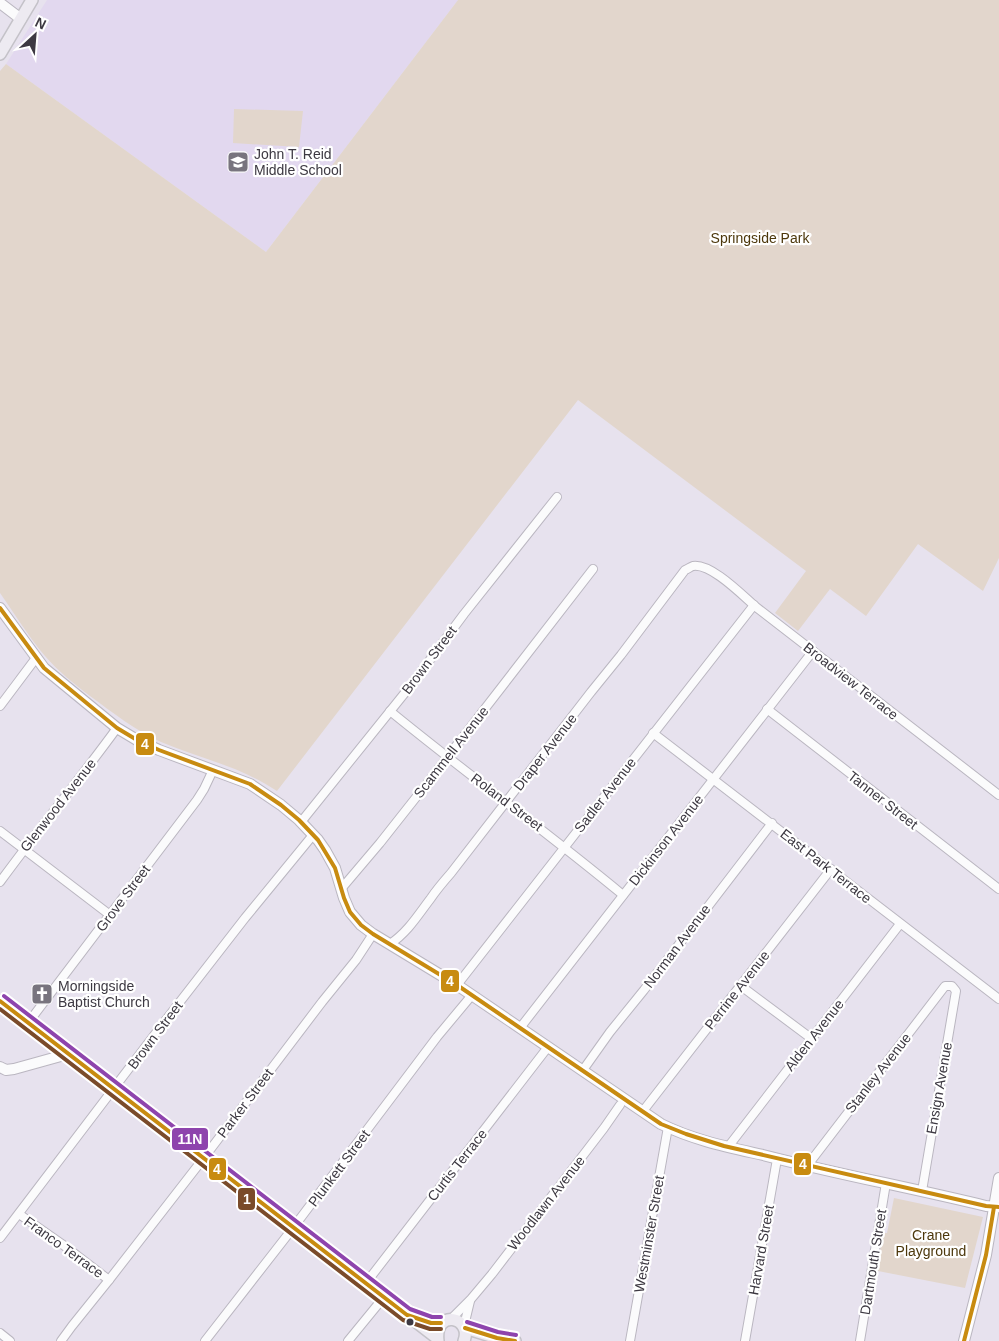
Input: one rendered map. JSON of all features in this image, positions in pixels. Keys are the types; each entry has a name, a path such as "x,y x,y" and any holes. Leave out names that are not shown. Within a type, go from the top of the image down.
{"main road":[{"path":"0,54 32,0"},
{"path":"0,1001 438,1340"},
{"path":"407,1315 431,1323 458,1321 464,1334 515,1341"},
{"path":"438,1340 437,1330 446,1322"}],"street":[{"path":"0,3 21,19"},
{"name":"Brown Street","path":"301,822 557,497"},
{"name":"Draper Avenue","path":"390,944 403,934 414,921 685,570 692,566 702,567"},
{"name":"Broadview Terrace","path":"702,567 707,568 721,578 999,795"},
{"name":"Scammell Avenue","path":"341,889 380,843 593,569"},
{"name":"Sadler Avenue","path":"457,985 754,605"},
{"path":"0,608 44,668 117,728 159,750 250,784 281,805 301,822 325,850 335,868 350,912 361,925 457,985 668,1128 728,1147 806,1166 996,1207"},
{"name":"Dickinson Avenue","path":"520,1028 813,651"},
{"path":"0,706 36,658"},
{"name":"Tanner Street","path":"768,709 999,889"},
{"name":"Roland Street","path":"390,711 565,847 623,895"},
{"name":"Glenwood Avenue","path":"0,882 117,728"},
{"name":"East Park Terrace","path":"654,733 999,999"},
{"name":"Grove Street","path":"28,1023 197,800 213,770"},
{"name":"Norman Avenue","path":"583,1070 610,1032 772,823"},
{"path":"0,831 110,915"},
{"name":"Brown Street","path":"0,1238 233,933 313,834"},
{"name":"Perrine Avenue","path":"643,1111 831,870"},
{"name":"Alden Avenue","path":"728,1147 900,924"},
{"name":"Parker Street","path":"62,1341 356,960 373,934"},
{"path":"741,986 812,1039"},
{"name":"Stanley Avenue","path":"806,1166 945,986 952,986"},
{"name":"Ensign Avenue","path":"922,1191 956,991 952,986"},
{"name":"Plunkett Street","path":"205,1341 437,1037 472,995"},
{"name":"Curtis Terrace","path":"366,1283 548,1047"},
{"path":"0,1067 6,1070 14,1069 68,1054"},
{"name":"Woodlawn Avenue","path":"446,1322 471,1299 492,1274 620,1106"},
{"name":"Westminster Street","path":"630,1341 668,1128"},
{"name":"Harvard Street","path":"745,1341 777,1159"},
{"path":"964,1341 986,1255 996,1207 999,1178"},
{"name":"Dartmouth Street","path":"860,1341 886,1183"},
{"name":"Franco Terrace","path":"19,1214 110,1280"},
{"path":"348,1341 384,1297"},
{"name":"Woodlawn Avenue","path":"464,1334 471,1299"},
{"path":"0,1333 10,1341"}],"shaded area":[{"name":"John T. Reid Middle School","path":"47,0 458,0 266,252 6,64"}],"green space":[{"name":"Springside Park","path":"458,0 999,0 999,558 983,591 918,544 866,616 830,589 798,631 775,613 806,571 578,400 277,791 235,769 161,742 116,715 72,682 50,662 0,593 0,71 6,64 266,252"},
{"path":"234,109 303,111 299,147 233,143"},
{"name":"Crane Playground","path":"894,1198 983,1217 965,1288 878,1271 882,1233 887,1233"}],"transit line":[{"name":"4","path":"0,608 44,668 117,728 159,750 250,784 299,820 318,840 335,868 350,912 361,925 457,985 661,1124 724,1146 986,1206 999,1207"},
{"name":"11N","path":"4,996 410,1309 432,1317 441,1317"},
{"name":"4","path":"0,1001 407,1315 431,1323 441,1323"},
{"name":"1","path":"0,1009 403,1320 430,1329 441,1329"},
{"name":"4","path":"964,1341 986,1255 994,1207"},
{"name":"11N","path":"467,1322 498,1332 516,1335"},
{"name":"4","path":"465,1328 497,1338 515,1341"}],"place":[{"name":"John T. Reid Middle School","path":"238,162"},
{"name":"Morningside Baptist Church","path":"42,994"}]}
